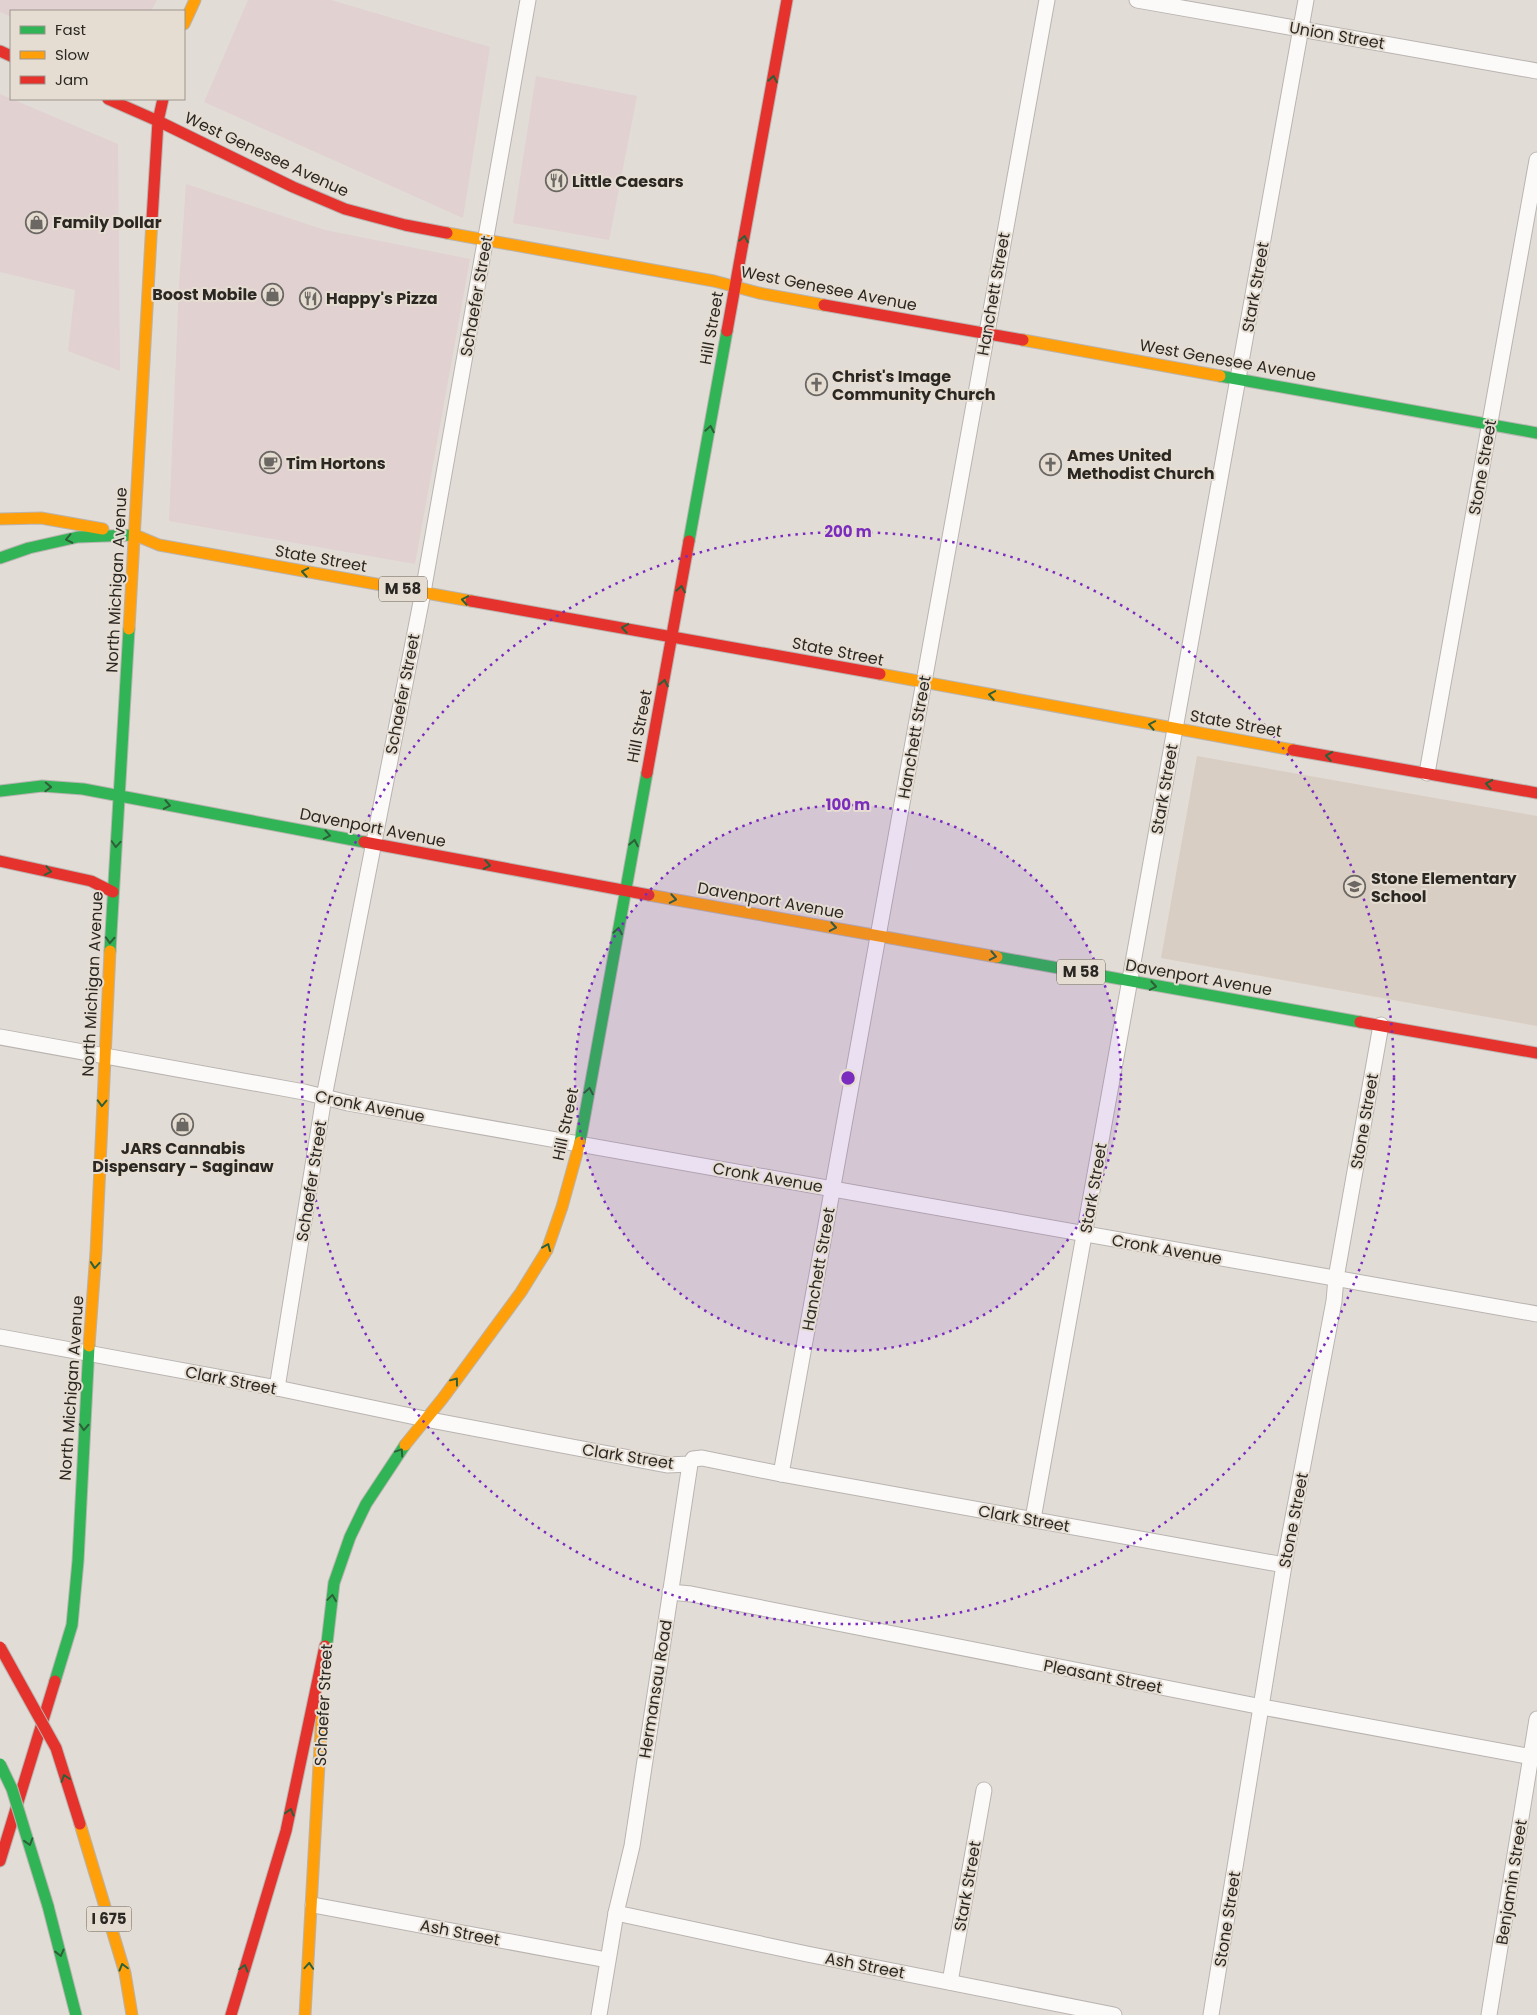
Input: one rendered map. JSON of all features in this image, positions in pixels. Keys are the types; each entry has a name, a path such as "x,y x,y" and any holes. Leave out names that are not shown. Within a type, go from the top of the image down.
{"main road":[{"path":"185,22 195,0"},
{"name":"Hill Street","path":"425,1419 521,1292 547,1250 562,1206 579,1145 673,637 787,0"},
{"name":"West Genesee Avenue","path":"110,100 158,121 293,187 346,209 405,225 714,281 759,294 1537,433"},
{"name":"North Michigan Avenue","path":"0,1861 72,1625 78,1561 88,1354 96,1252 113,892 158,121 163,100"},
{"path":"0,519 41,518 135,535"},
{"path":"0,558 29,548 78,537 135,535"},
{"name":"State Street","path":"135,535 159,546 1537,793"},
{"name":"Davenport Avenue","path":"0,791 42,786 83,789 119,795 625,891 1537,1053"},
{"path":"0,861 91,881 113,892"},
{"name":"Schaefer Street","path":"306,2015 325,1646 334,1583 350,1536 366,1504 387,1470 425,1419"},
{"path":"231,2015 269,1892 299,1779 325,1646"},
{"name":"I 675","path":"0,1647 56,1748 125,1973 132,2015"},
{"path":"0,1764 12,1789 48,1906 76,2015"}],"street":[{"name":"Schaefer Street","path":"277,1388 324,1096 423,592 528,0"},
{"name":"Hanchett Street","path":"781,1474 1047,0"},
{"name":"Union Street","path":"1137,0 1537,71"},
{"name":"Stark Street","path":"1033,1519 1306,0"},
{"name":"Stone Street","path":"1427,773 1537,160"},
{"name":"Stone Street","path":"1211,2015 1284,1565 1332,1311 1336,1278 1381,1025"},
{"name":"Cronk Avenue","path":"0,1037 579,1145 832,1188 1537,1314"},
{"name":"Clark Street","path":"0,1337 277,1388 425,1419 667,1464 690,1464 693,1459 702,1458 1284,1565"},
{"name":"Hermansau Road","path":"607,1960 632,1846 690,1464"},
{"name":"Pleasant Street","path":"670,1592 691,1594 1262,1707 1534,1757"},
{"name":"Benjamin Street","path":"1489,2015 1534,1757 1537,1719"},
{"name":"Stark Street","path":"950,1982 984,1790"},
{"name":"Ash Street","path":"313,1904 607,1960"},
{"name":"Ash Street","path":"616,1913 807,1954 1114,2015"},
{"path":"599,2015 607,1960"}],"shaded area":[{"path":"0,0 157,0 152,10 10,10 10,17 0,12"},
{"path":"248,0 331,0 490,47 463,218 204,102"},
{"path":"536,76 637,96 609,240 513,223"},
{"path":"0,94 10,98 10,100 14,100 118,144 120,371 68,351 75,290 0,272"},
{"path":"186,184 325,230 470,259 415,564 169,521 179,286"},
{"name":"Stone Elementary School","path":"1197,756 1537,816 1537,1026 1161,958"}],"traffic: fast":[{"path":"689,541 727,331"},
{"path":"1220,376 1537,433"},
{"path":"0,558 29,548 78,537 135,535"},
{"path":"110,951 129,629"},
{"path":"580,1142 647,773"},
{"path":"0,791 42,786 83,789 364,842"},
{"path":"997,957 1360,1022"},
{"path":"55,1681 72,1625 78,1561 89,1346"},
{"path":"325,1660 334,1583 350,1537 366,1504 405,1445"},
{"path":"0,1764 12,1789 48,1906"},
{"path":"48,1906 76,2015"}],"traffic: slow":[{"path":"185,22 195,0"},
{"path":"129,629 152,220"},
{"path":"447,233 714,281 759,293 824,305"},
{"path":"1023,340 1220,376"},
{"path":"0,519 41,518 103,529"},
{"path":"135,535 159,545 471,601"},
{"path":"880,674 1293,750"},
{"path":"649,895 997,957"},
{"path":"89,1346 96,1252 110,951"},
{"path":"405,1445 443,1398 521,1292 547,1250 562,1207 580,1142"},
{"path":"305,2015 322,1711"},
{"path":"80,1824 125,1973 132,2015"}],"traffic: jam":[{"path":"727,331 787,0"},
{"path":"0,51 10,56"},
{"path":"110,100 158,121 293,187 345,209 405,225 447,233"},
{"path":"152,220 158,121 163,100"},
{"path":"824,305 1023,340"},
{"path":"647,773 689,541"},
{"path":"471,601 880,674"},
{"path":"1293,750 1537,793"},
{"path":"364,842 649,895"},
{"path":"0,861 91,881 113,892"},
{"path":"1360,1022 1537,1053"},
{"path":"231,2015 286,1831 325,1646"},
{"path":"0,1647 56,1748 80,1824"},
{"path":"0,1861 55,1681"}],"place":[{"name":"Little Caesars","path":"556,181"},
{"name":"Family Dollar","path":"37,222"},
{"name":"Boost Mobile","path":"273,294"},
{"name":"Happy's Pizza","path":"310,298"},
{"name":"Christ's Image Community Church","path":"816,385"},
{"name":"Tim Hortons","path":"270,463"},
{"name":"Ames United Methodist Church","path":"1051,464"},
{"name":"Stone Elementary School","path":"1355,887"},
{"name":"JARS Cannabis Dispensary - Saginaw","path":"183,1124"}]}
